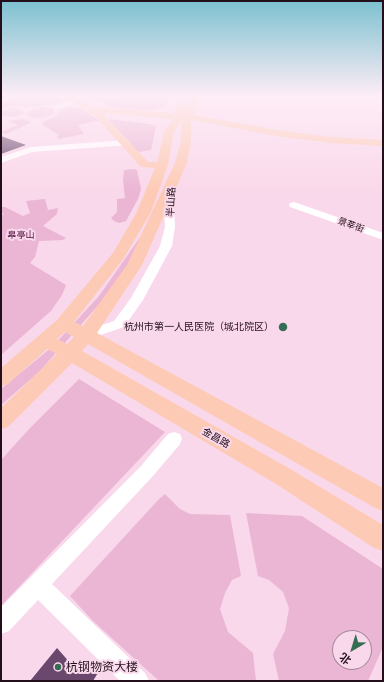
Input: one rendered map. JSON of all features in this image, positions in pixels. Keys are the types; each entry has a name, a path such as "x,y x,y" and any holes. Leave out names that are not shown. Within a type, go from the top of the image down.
{"main road":[{"path":"113,127 145,165 162,165"},
{"name":"半山路","path":"1,379 45,341 62,324 119,255 144,212 162,165 169,132 174,127"},
{"name":"半山路","path":"1,421 70,353 86,335 134,265 181,162 186,141 183,127"},
{"path":"229,127 313,141 383,148"},
{"path":"235,127 331,140 383,143"},
{"path":"62,324 86,335 383,500"},
{"name":"金昌路","path":"45,341 70,353 284,477 383,539"}],"street":[{"path":"1,160 31,150 126,143"},
{"name":"景莘街","path":"294,205 383,237"},
{"path":"1,623 147,471 174,439"},
{"path":"38,585 137,681"}],"green space":[{"path":"14,127 22,127 6,134 1,132"},
{"path":"46,127 79,127 84,134 59,139 57,136 59,135"},
{"path":"115,127 156,127 151,150 138,152"},
{"path":"124,170 137,170 141,189 138,199 126,221 119,223 111,218 117,212 117,199 125,198 123,180"},
{"name":"皋亭山","path":"45,199 48,210 58,208 57,214 43,226 66,238 63,240 39,241 35,257 30,263 66,285 62,295 51,311 1,355 1,216 4,214 1,212 1,207 5,207 23,216 30,213 26,201"},
{"path":"146,233 118,283 39,372 1,405 1,389 52,347 99,296 141,236"},
{"path":"79,379 165,432 1,606 1,460 30,428"},
{"path":"165,494 180,509 190,514 230,515 241,576 232,580 225,593 220,609 228,632 253,653 256,681 159,681 93,621 70,596"},
{"path":"246,513 302,516 383,569 383,647 368,681 279,681 273,654 285,631 289,608 283,592 269,580 258,576"}],"building":[{"path":"1,136 26,145 1,154"},
{"name":"杭钢物资大楼","path":"57,648 79,673 89,663 99,671 93,681 30,681"}],"place":[{"name":"杭州市第一人民医院（城北院区）","path":"283,327"},
{"name":"杭钢物资大楼","path":"58,667"}]}
